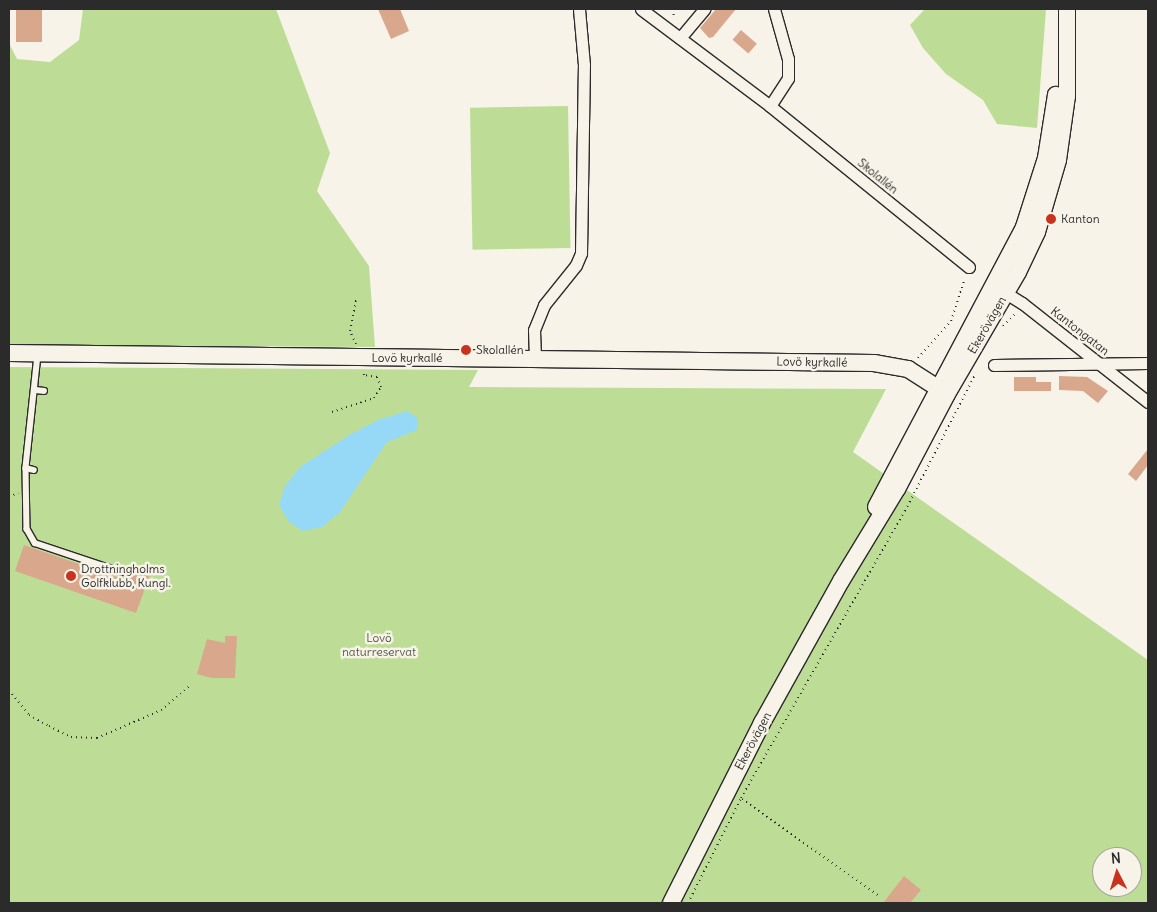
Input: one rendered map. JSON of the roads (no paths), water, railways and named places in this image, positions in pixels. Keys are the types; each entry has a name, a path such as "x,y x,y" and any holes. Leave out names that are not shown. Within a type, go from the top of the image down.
{"main road":[{"name":"Ekerövägen","path":"671,903 734,794 841,581 897,490 942,391 999,289 1032,204 1046,158 1066,47 1067,9"},
{"name":"Lovö kyrkallé","path":"9,353 874,363 908,369 942,391"}],"street":[{"path":"535,358 534,330 544,305 576,265 581,253 584,65 579,9"},
{"name":"Skolallén","path":"641,9 770,106 969,267"},
{"path":"680,38 704,9"},
{"path":"770,106 788,78 788,59 774,9"},
{"name":"Kantongatan","path":"999,289 1022,303 1148,402"},
{"path":"994,365 1148,362"}],"lane":[{"path":"38,353 36,390 26,468 27,529 35,543 121,572"},
{"path":"36,390 44,391"},
{"path":"26,468 34,470"}],"water":[{"path":"407,411 418,418 417,430 387,442 340,512 322,527 303,531 289,522 279,505 285,486 300,467 351,434 378,420"}],"place":[{"name":"Kanton","path":"1051,219"},
{"name":"Skolallén","path":"466,350"},
{"name":"Drottningholms Golfklubb, Kungl.","path":"71,576"}],"park label":[{"name":"Lovö naturreservat","path":"379,645"}]}
